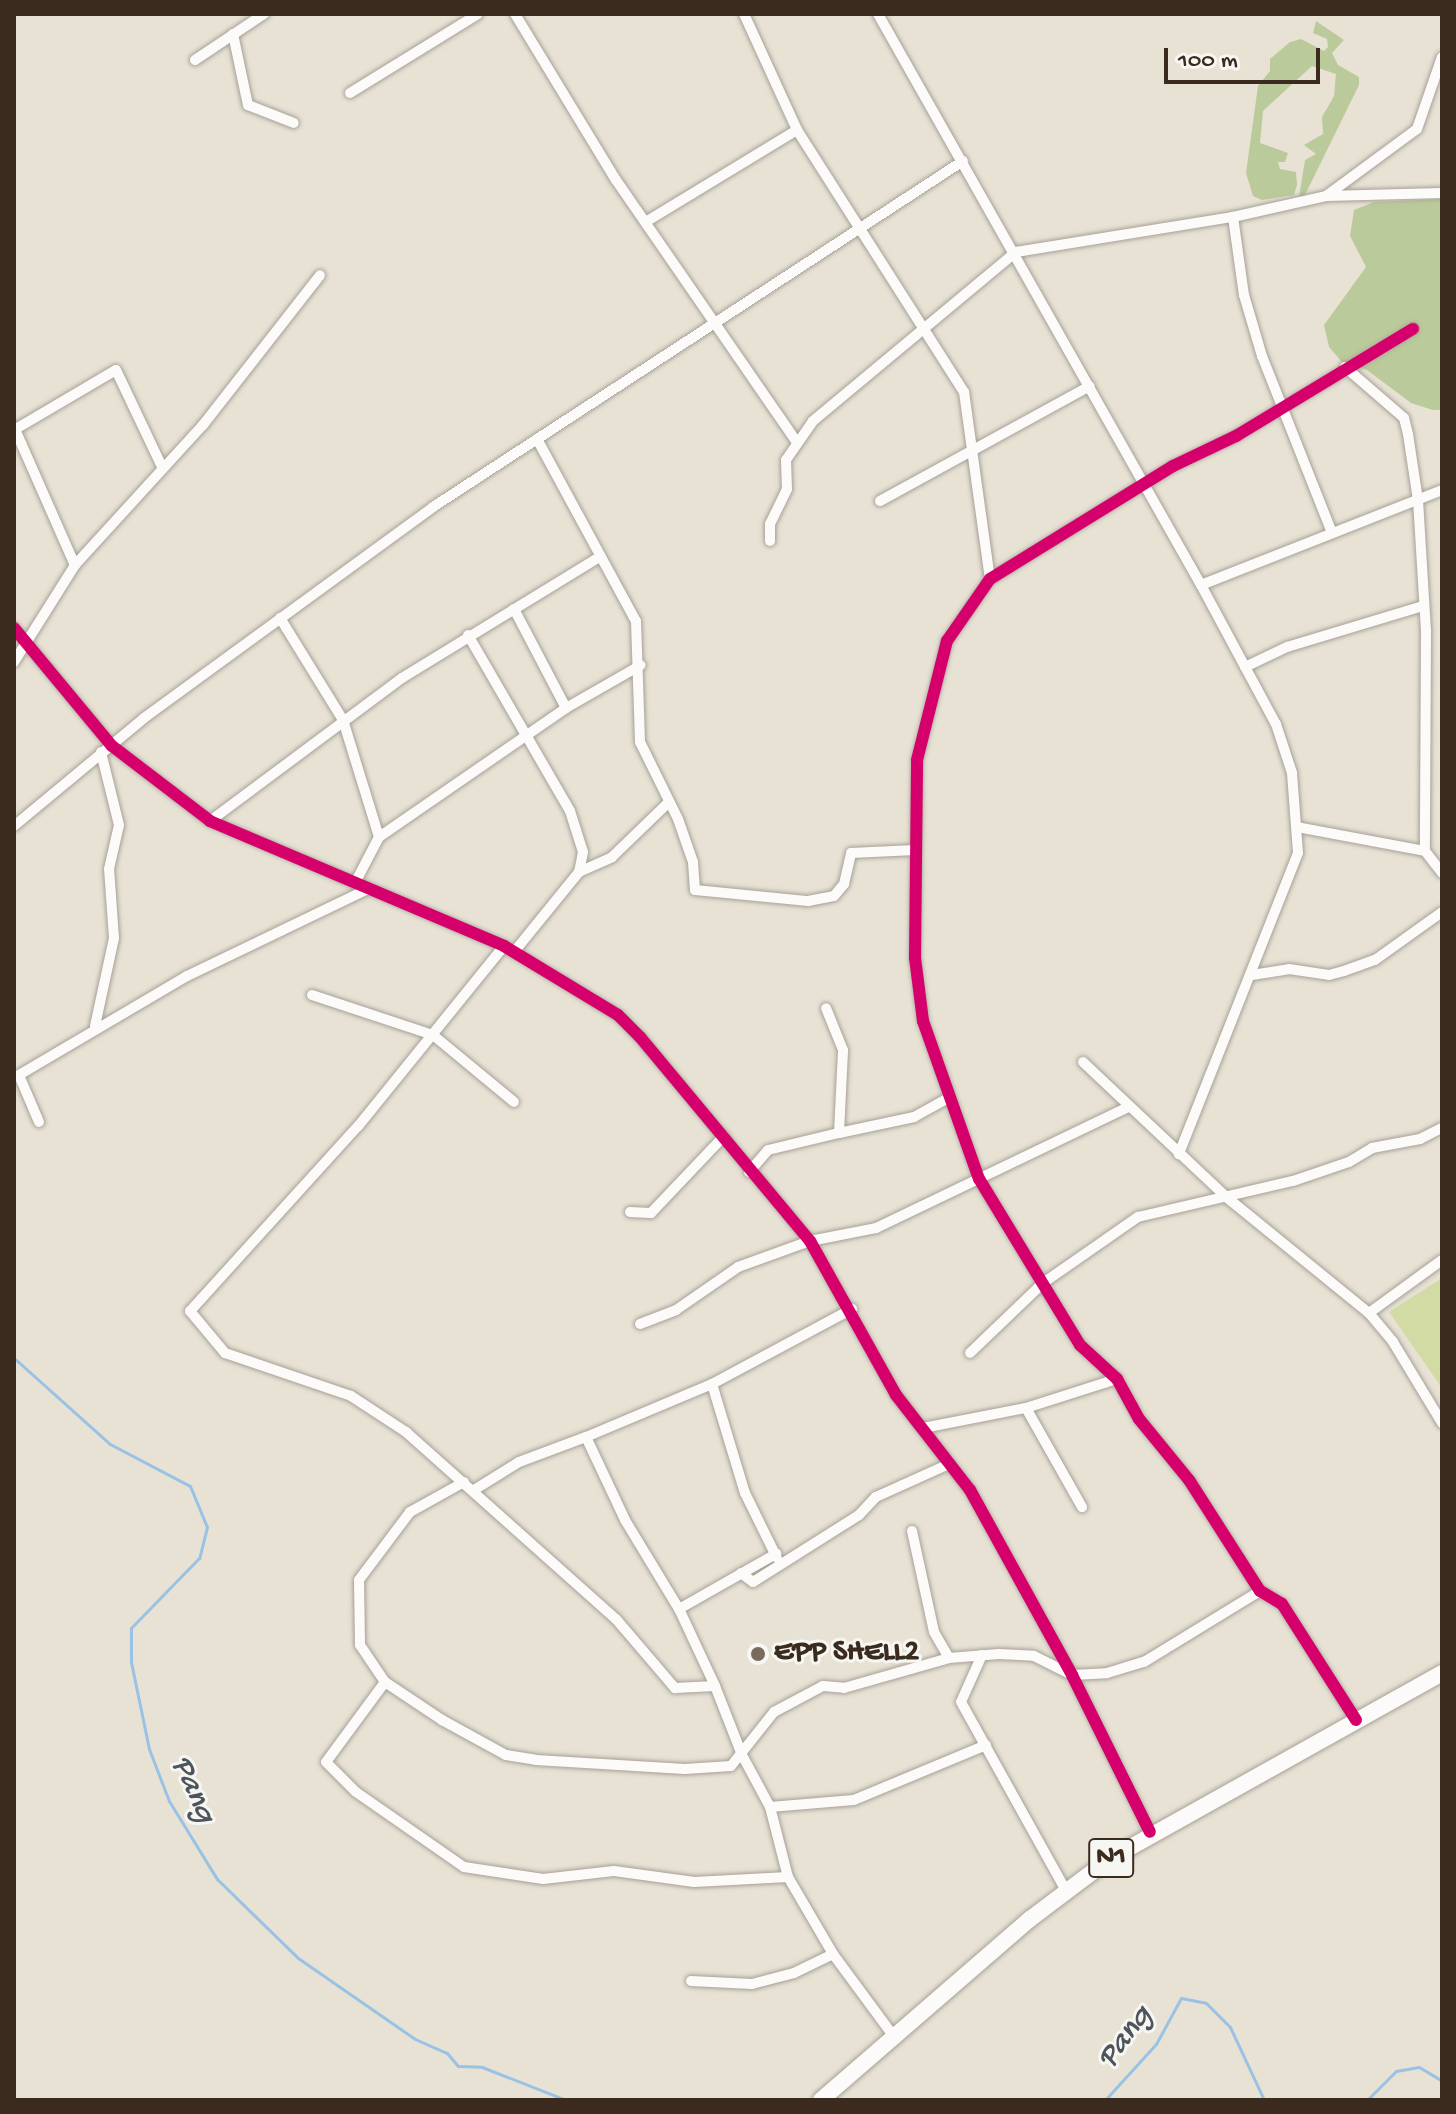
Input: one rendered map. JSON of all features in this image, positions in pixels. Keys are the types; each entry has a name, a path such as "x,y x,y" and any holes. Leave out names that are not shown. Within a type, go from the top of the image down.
{"highway":[{"name":"N1","path":"821,2100 1066,1891 1150,1832 1442,1673"}],"street":[{"path":"195,60 264,14"},
{"path":"350,93 478,14"},
{"path":"744,14 797,130 862,225 964,392 990,579"},
{"path":"878,14 1016,252 1201,585 1276,724 1292,773 1298,853 1179,1154"},
{"path":"520,15 616,180 649,220 746,375 796,441"},
{"path":"233,34 248,105 294,123"},
{"path":"1326,196 1417,129 1442,57"},
{"path":"649,220 797,130"},
{"path":"14,826 106,749 280,618 714,320 963,161"},
{"path":"770,541 770,524 787,489 786,460 796,441 813,421 926,331 1016,252 1233,217 1326,196 1442,193"},
{"path":"1233,217 1244,295 1283,408 1332,533"},
{"path":"14,662 75,565 220,405 320,275"},
{"path":"1356,1720 1282,1604 1260,1591 1189,1480 1139,1419 1117,1379 1080,1345 979,1179 947,1099 923,1021 915,958 917,760 931,692 947,641 990,579 1413,329"},
{"path":"1345,367 1404,418 1418,500 1428,702 1425,851 1442,873"},
{"path":"75,565 14,429 116,370 162,467"},
{"path":"880,501 971,454 1090,386"},
{"path":"537,439 636,621 641,665 640,742 693,862 695,890 808,901 834,896 844,884 851,853 915,850"},
{"path":"1201,585 1442,490"},
{"path":"210,821 343,720 468,635 601,556"},
{"path":"1245,667 1287,647 1423,606"},
{"path":"514,609 566,708"},
{"path":"280,618 343,720 379,837"},
{"path":"14,628 106,749 210,821 509,949 618,1015 724,1136 749,1172 810,1241 852,1309 896,1395 970,1490 1072,1675 1150,1832"},
{"path":"468,635 570,811 583,852 579,872"},
{"path":"355,883 379,837 566,708 641,665"},
{"path":"95,1026 114,938 109,869 119,825 106,749"},
{"path":"669,802 612,857 579,872 190,1311 225,1353 351,1396 438,1455 464,1482 548,1555 596,1606 616,1619 675,1688 715,1686"},
{"path":"1297,827 1425,851"},
{"path":"39,1122 19,1075 95,1026 285,926 368,889"},
{"path":"1252,975 1289,969 1329,975 1344,971 1375,960 1442,912"},
{"path":"312,995 433,1035 514,1102"},
{"path":"826,1008 843,1050 839,1133"},
{"path":"1083,1062 1225,1196 1369,1313 1393,1342 1442,1423"},
{"path":"749,1172 768,1150 914,1117 947,1099"},
{"path":"640,1324 676,1310 738,1267 810,1241 876,1228 1128,1107"},
{"path":"970,1353 1043,1283 1138,1217 1293,1181 1372,1148 1420,1139 1442,1128"},
{"path":"630,1212 651,1213 724,1136"},
{"path":"1369,1313 1442,1260"},
{"path":"474,1490 519,1462 712,1384 852,1309"},
{"path":"923,1428 1026,1408 1117,1379"},
{"path":"712,1384 745,1493 777,1559"},
{"path":"1026,1408 1082,1507"},
{"path":"586,1437 625,1520 679,1609 715,1686 742,1755 770,1807 788,1877 833,1954 895,2038"},
{"path":"679,1609 741,1573 753,1582 777,1559 859,1515 876,1497 949,1464"},
{"path":"464,1482 410,1512 359,1580 360,1645 385,1682 506,1755 685,1769 731,1766 774,1712 823,1686 844,1688 949,1658 982,1655 1034,1656 1072,1675 1107,1673 1144,1662 1260,1591"},
{"path":"912,1531 934,1632 949,1658"},
{"path":"982,1655 961,1702 1066,1891"},
{"path":"385,1682 326,1762 356,1792 464,1867 543,1879 614,1871 694,1882 788,1877"},
{"path":"770,1807 854,1800 986,1745"},
{"path":"691,1981 752,1984 794,1973 833,1954"}],"green space":[{"path":"1316,21 1344,40 1332,53 1338,65 1359,77 1359,85 1304,197 1299,197 1305,160 1316,154 1304,145 1323,134 1322,117 1334,96 1336,74 1312,66 1263,111 1260,143 1288,153 1285,162 1278,162 1280,169 1296,172 1297,185 1294,195 1262,200 1253,196 1246,173 1258,86 1270,71 1270,59 1290,42 1301,39 1324,51 1328,47 1327,39 1313,33"},
{"path":"1442,199 1442,410 1433,410 1411,403 1367,370 1342,362 1329,347 1324,325 1366,267 1350,236 1354,210 1374,202"},
{"path":"1442,1278 1442,1388 1389,1312"}],"waterway":[{"name":"Pang","path":"14,1358 110,1444 190,1486 207,1527 199,1558 131,1628 131,1662 149,1749 169,1801 217,1879 298,1958 415,2039 447,2053 458,2066 482,2067 566,2100"},
{"name":"Pang","path":"1105,2100 1156,2044 1181,1998 1206,2003 1230,2027 1264,2100"},
{"name":"Pang","path":"1367,2100 1396,2071 1419,2067 1442,2081"}],"cycle path":[{"path":"1356,1720 1282,1604 1260,1591 1189,1480 1139,1419 1117,1379 1080,1345 979,1179 923,1021 915,958 917,760 947,641 990,579 1173,466 1236,436 1413,329"},
{"path":"14,628 112,746 210,821 504,946 618,1015 640,1037 810,1241 896,1395 970,1490 1072,1675 1150,1832"}],"place":[{"name":"EPP SHELL2","path":"758,1654"}]}
